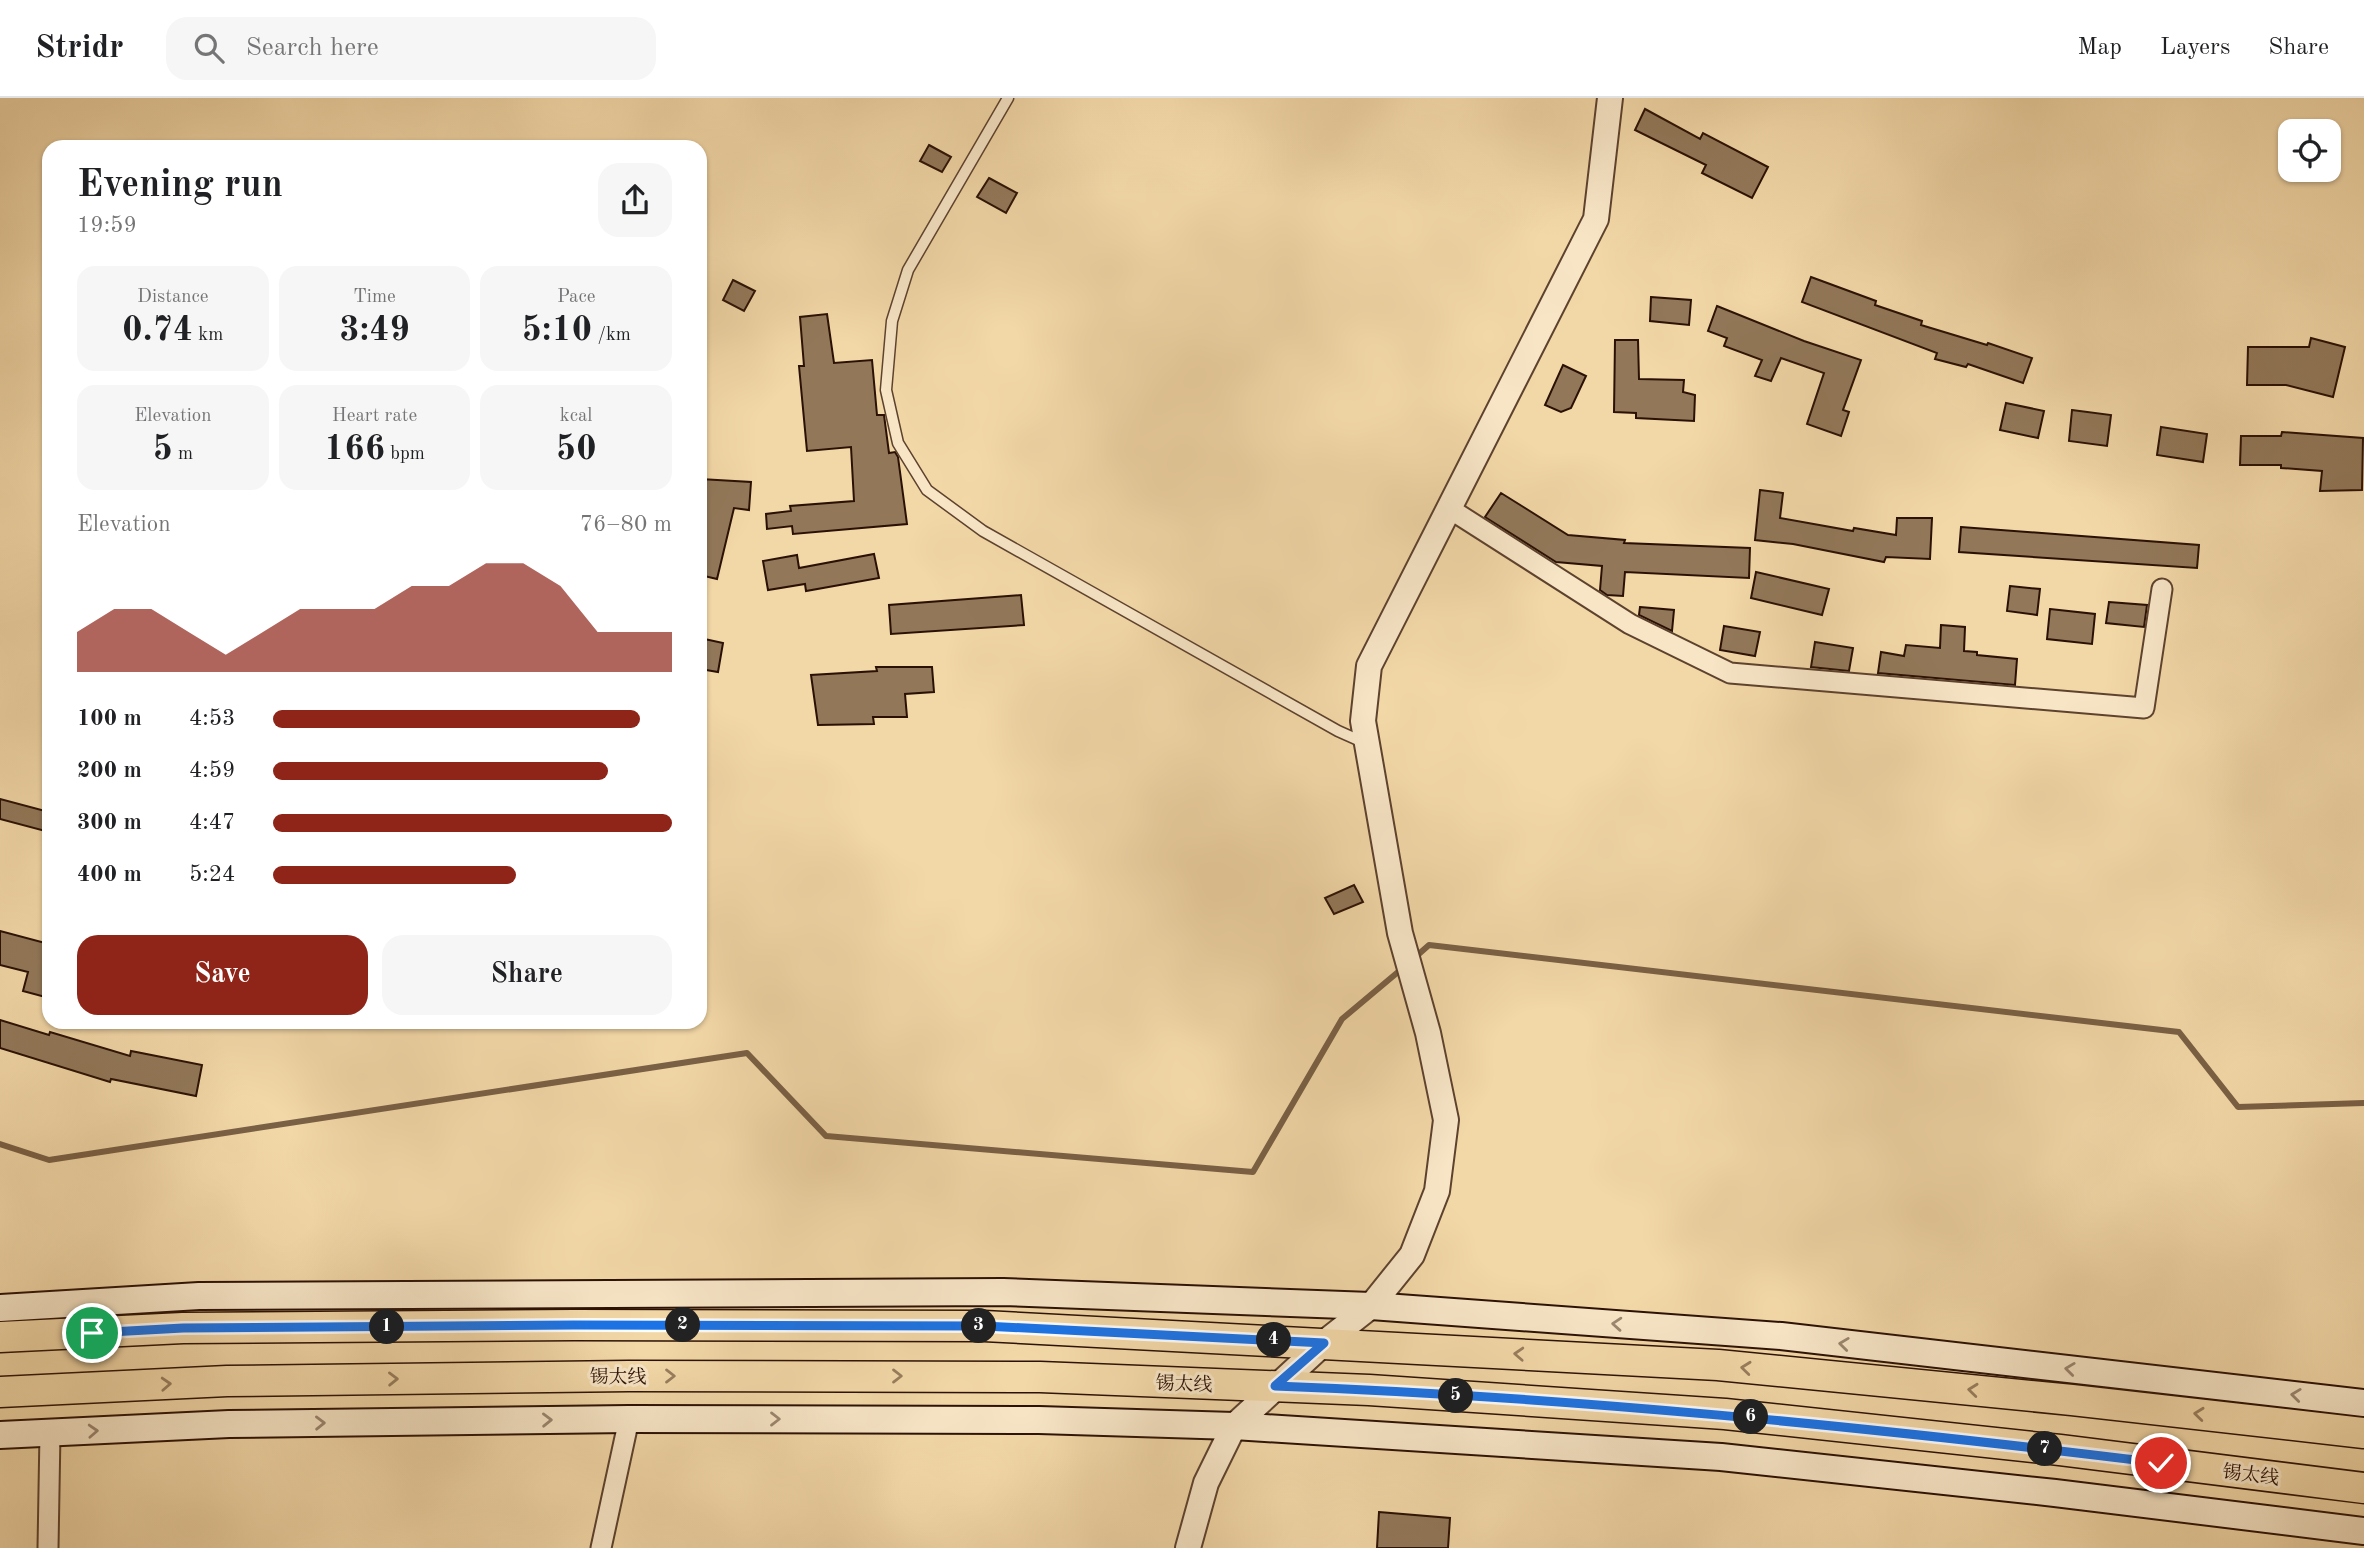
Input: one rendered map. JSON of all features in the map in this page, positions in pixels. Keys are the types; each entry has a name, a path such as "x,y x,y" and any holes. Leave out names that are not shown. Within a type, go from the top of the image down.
{"main road":[{"path":"0,1308 200,1296 1003,1292 1371,1306 1780,1336 2364,1403"},
{"path":"0,1337 211,1328 943,1326 1324,1343 1718,1365 2364,1433"},
{"name":"锡太线","path":"0,1392 227,1381 629,1376 1040,1377 1275,1386 1725,1414 2060,1450 2364,1488"},
{"path":"0,1435 229,1424 629,1419 1039,1420 1234,1426 1721,1457 2054,1493 2364,1531"}],"street":[{"path":"1188,1548 1206,1483 1234,1426 1324,1343 1371,1306 1412,1255 1437,1191 1446,1119 1428,1033 1400,933 1363,722 1369,666 1596,219 1610,98"},
{"path":"1450,509 1630,624 1730,673 2144,708 2162,589"},
{"path":"601,1548 629,1419"},
{"path":"48,1548 50,1433"}],"lane":[{"path":"1008,98 908,270 892,321 886,390 898,443 927,490 984,531 1338,731 1368,745"}],"building":[{"path":"1645,109 1700,139 1703,133 1768,167 1752,198 1702,173 1706,165 1635,130"},
{"path":"929,145 951,157 942,172 920,161"},
{"path":"989,178 1017,193 1006,213 977,197"},
{"path":"1811,277 1876,301 1875,305 1922,321 1921,325 2032,358 2023,383 1968,364 1966,367 1935,359 1937,353 1802,302"},
{"path":"733,280 755,291 744,311 723,300"},
{"path":"1651,297 1691,300 1689,325 1650,321"},
{"path":"1717,306 1804,341 1861,360 1843,410 1849,412 1841,436 1807,424 1824,373 1781,358 1771,381 1755,376 1762,360 1724,346 1727,338 1708,331"},
{"path":"827,314 834,363 872,360 877,415 884,415 889,453 895,452 898,457 907,524 793,534 792,526 767,529 766,514 791,511 790,506 854,501 851,447 807,451 799,366 804,366 800,317"},
{"path":"2311,338 2345,347 2333,397 2286,385 2247,385 2248,347 2309,347"},
{"path":"1615,340 1638,340 1639,379 1684,380 1683,392 1695,395 1694,421 1636,418 1636,413 1614,412"},
{"path":"1563,365 1586,376 1571,408 1561,412 1545,405"},
{"path":"2006,403 2044,411 2038,438 2000,430"},
{"path":"2072,410 2111,415 2107,446 2069,441"},
{"path":"2161,427 2207,434 2203,462 2157,455"},
{"path":"2282,432 2363,438 2362,490 2320,491 2322,471 2281,468 2281,465 2240,465 2241,436 2281,436"},
{"path":"707,479 751,482 749,510 734,508 717,579 707,577"},
{"path":"1760,490 1783,493 1780,518 1853,531 1854,528 1896,535 1897,518 1932,518 1930,559 1886,557 1884,562 1793,544 1755,540"},
{"path":"1501,493 1568,535 1625,540 1624,543 1750,548 1749,578 1625,572 1623,596 1607,595 1600,590 1602,566 1556,562 1485,517"},
{"path":"1961,527 2199,545 2197,568 1959,552"},
{"path":"874,554 879,578 806,591 805,584 768,590 763,561 797,555 799,568"},
{"path":"1756,572 1829,589 1822,615 1751,598"},
{"path":"2010,586 2040,589 2037,615 2007,611"},
{"path":"1021,595 1024,625 891,634 889,605"},
{"path":"2109,602 2147,605 2144,627 2106,623"},
{"path":"1640,607 1674,610 1672,631 1639,615"},
{"path":"2050,609 2095,614 2092,644 2047,639"},
{"path":"1941,625 1965,627 1964,651 2017,659 2015,685 1878,673 1881,652 1904,656 1906,645 1940,648"},
{"path":"1724,626 1760,632 1755,656 1720,650"},
{"path":"707,640 723,643 718,672 707,670"},
{"path":"1815,642 1853,648 1849,671 1811,667"},
{"path":"876,667 932,667 934,692 905,694 907,717 873,717 874,724 818,725 811,675 877,671"},
{"path":"0,799 42,810 42,830 0,819"},
{"path":"1354,885 1363,902 1334,914 1325,898"},
{"path":"0,931 42,942 42,996 23,991 28,972 0,965"},
{"path":"0,1020 130,1056 131,1051 202,1065 196,1096 111,1079 110,1082 0,1048"},
{"path":"1379,1512 1450,1518 1448,1548 1377,1548"}],"waterway":[{"path":"1412,960 1429,945 2179,1032 2238,1107 2364,1103"},
{"path":"0,1144 49,1160 747,1053 826,1136 1253,1172 1342,1019 1404,967"}],"route":[{"path":"92,1333 183,1328 984,1326 1324,1343 1275,1386 1725,1414 2161,1463"}]}
